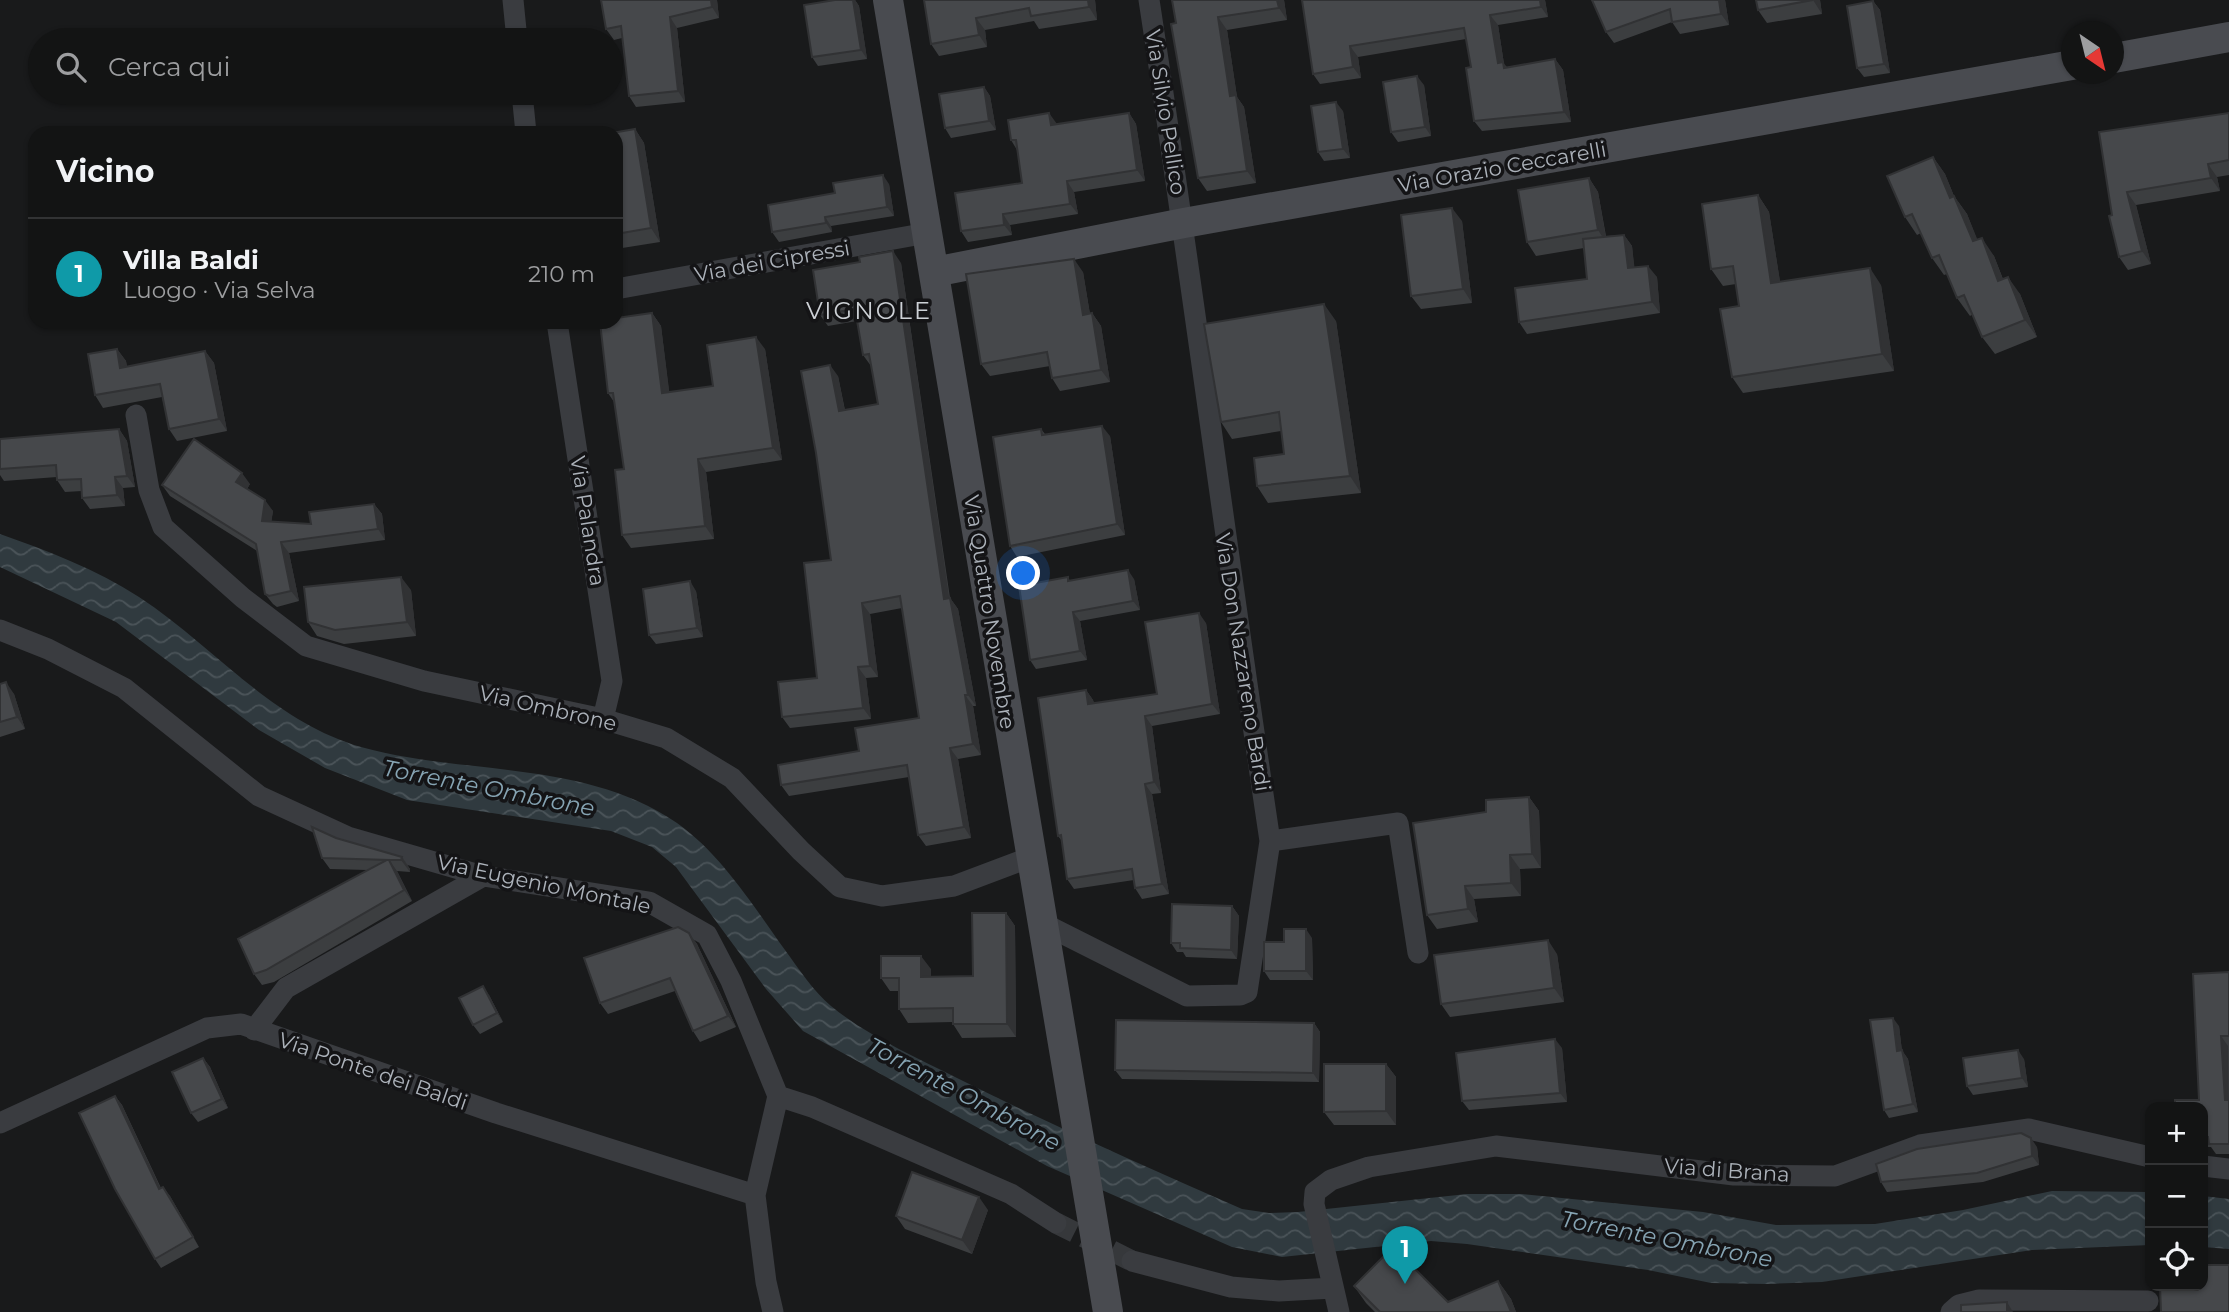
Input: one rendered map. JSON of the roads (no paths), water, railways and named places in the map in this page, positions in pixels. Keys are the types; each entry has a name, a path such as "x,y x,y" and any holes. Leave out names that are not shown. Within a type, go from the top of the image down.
{"main road":[{"name":"Via Quattro Novembre","path":"888,0 1108,1312"},
{"path":"2124,56 2229,37"},
{"name":"Via Orazio Ceccarelli","path":"934,272 1184,223 2061,67"}],"street":[{"path":"513,0 516,28"},
{"name":"Via Silvio Pellico","path":"1149,0 1184,223"},
{"path":"523,105 525,126"},
{"name":"Via Don Nazzareno Bardi","path":"1042,923 1187,996 1240,995 1247,992 1270,841 1222,522 1184,223"},
{"name":"Via dei Cipressi","path":"623,288 928,233"},
{"name":"Via Palandra","path":"558,329 612,681 603,719"},
{"name":"Via Ombrone","path":"136,415 149,490 163,527 243,598 306,646 424,681 603,719 666,738 732,778 801,851 840,887 882,896 954,886 1031,857"},
{"name":"Via Eugenio Montale","path":"0,630 48,649 124,688 259,796 348,837 483,876 649,902 707,935 731,981 778,1096"},
{"path":"1270,841 1398,823 1418,953"},
{"path":"254,1030 286,988 483,876"},
{"name":"Via Ponte dei Baldi","path":"0,1123 207,1028 241,1024 496,1113 755,1195"},
{"path":"773,1312 766,1282 755,1195 778,1096 812,1107 1011,1194 1056,1223"},
{"name":"Via di Brana","path":"1331,1280 1314,1204 1315,1192 1331,1180 1369,1167 1496,1146 1734,1175 1835,1176 1920,1145 2029,1129 2145,1156"},
{"path":"2208,1167 2229,1169"},
{"path":"1132,1261 1231,1287 1279,1291 1331,1280 1339,1312"},
{"path":"1951,1312 1959,1305 1979,1300 2148,1301"}],"water":[{"name":"Torrente Ombrone","path":"0,534 71,561 106,578 166,616 271,701 329,735 361,747 401,756 564,778 603,788 641,803 677,823 708,850 736,882 812,987 846,1017 892,1045 992,1095 1242,1209 1269,1213 1298,1212 1467,1194 1521,1194 1703,1212 1776,1225 1875,1224 1963,1210 2052,1191 2145,1192 2145,1245 2032,1250 1822,1282 1767,1284 1711,1283 1648,1270 1431,1241 1282,1257 1232,1247 1047,1166 803,1031 766,989 676,867 652,847 611,831 407,800 325,768 259,730 116,622 0,567"},
{"path":"2208,1197 2229,1199 2229,1249 2208,1247"}],"tunnel":[{"path":"1056,1223 1132,1261"}],"place":[{"name":"Villa Baldi","path":"1405,1284"}],"district":[{"name":"VIGNOLE","path":"869,310"}]}
